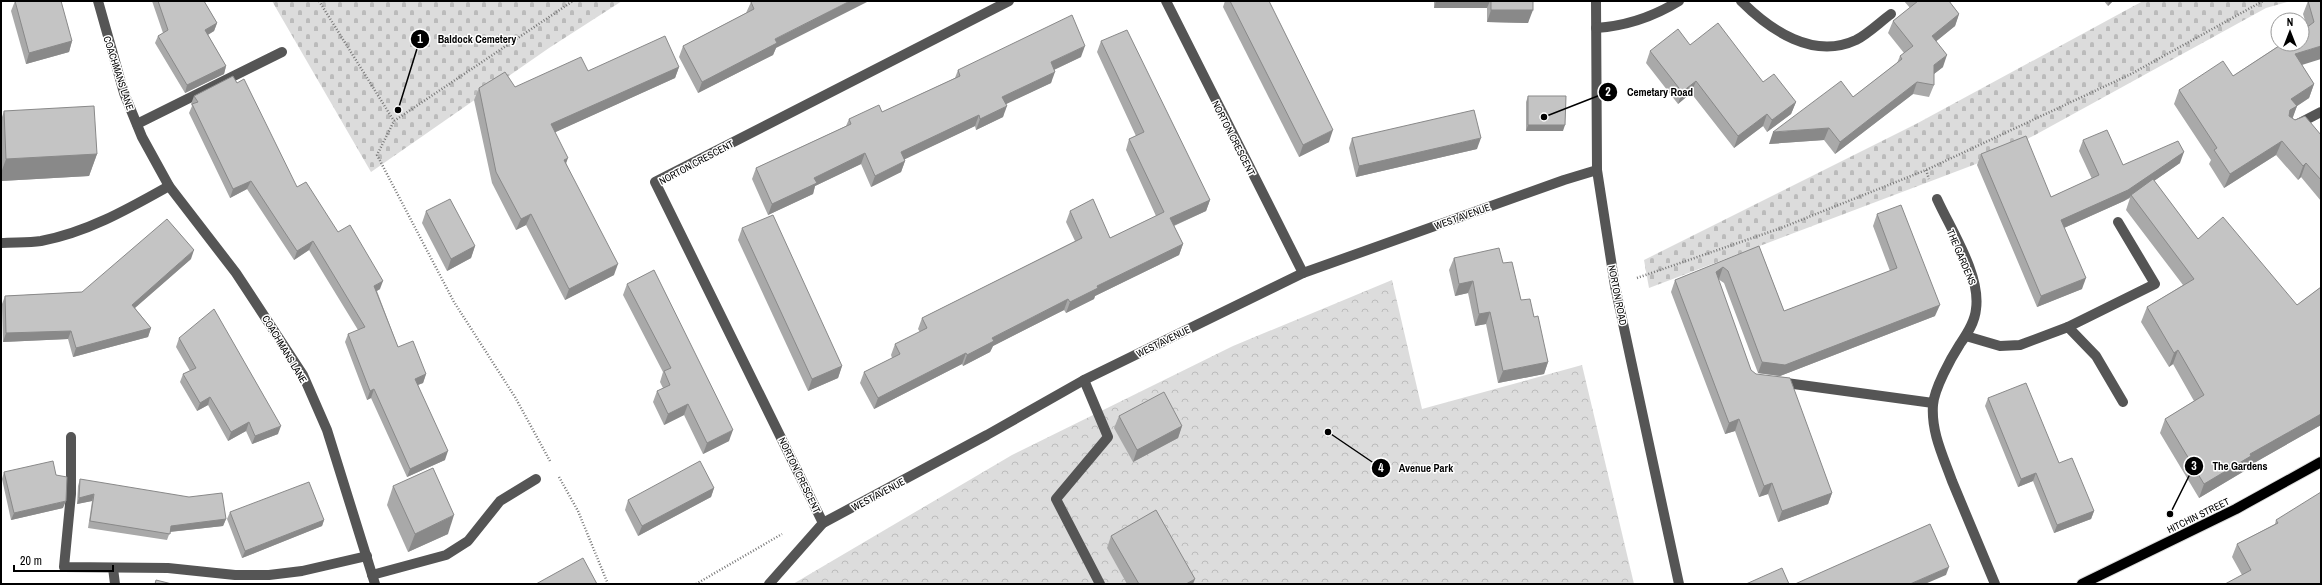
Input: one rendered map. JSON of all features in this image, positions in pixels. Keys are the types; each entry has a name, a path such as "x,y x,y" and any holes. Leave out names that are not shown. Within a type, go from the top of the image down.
{"main road":[{"name":"HITCHIN STREET","path":"2082,584 2236,509 2321,462"}],"street":[{"name":"COACHMANS LANE","path":"98,1 124,93 137,124 169,186 236,273 303,375 327,430 374,580"},
{"name":"NORTON CRESCENT","path":"823,523 655,182 1009,1"},
{"name":"NORTON CRESCENT","path":"1166,1 1303,273"},
{"name":"NORTON ROAD","path":"1596,1 1597,170 1615,286 1679,584"},
{"path":"1596,28 1624,25 1666,9 1678,1"},
{"path":"1741,1 1772,28 1792,40 1814,46 1835,45 1856,40 1891,14"},
{"path":"137,124 282,52"},
{"path":"2290,128 2321,112"},
{"name":"WEST AVENUE","path":"769,584 823,523 987,435 1084,380 1303,273 1564,180 1597,170"},
{"path":"1,243 39,241 67,235 104,221 169,186"},
{"name":"THE GARDENS","path":"1937,199 1971,273 1976,292 1976,310 1972,325 1949,363 1933,403 1934,426 1939,445 1995,584"},
{"path":"1966,336 2000,346 2020,345 2068,327 2155,284 2118,222"},
{"path":"2068,327 2096,356 2123,402"},
{"path":"1084,380 1108,437 1056,499 1100,584"},
{"path":"1768,380 1933,403"},
{"path":"71,437 71,494 64,567 168,568 235,575 269,574 302,571 367,556"},
{"path":"374,580 446,555 468,540 500,501 536,479"},
{"path":"113,568 115,584"}],"path":[{"path":"320,1 394,121"},
{"path":"552,464 515,397 454,302 376,155 394,121 573,1"},
{"path":"1615,286 1781,228 1926,170 2131,74 2263,1"},
{"path":"556,471 578,511 608,584"},
{"path":"696,584 784,532"}],"green space":[{"path":"272,1 622,1 549,48 371,172"},
{"path":"2143,1 2291,1 2266,8 2035,135 1976,164 1649,288 1644,260 1916,124"},
{"path":"1392,280 1422,409 1582,365 1634,584 793,584 1012,455 1233,346"}],"building":[{"path":"15,1 61,1 72,41 29,53"},
{"path":"158,1 204,1 217,23 205,30 226,66 187,85 158,36 168,30"},
{"path":"850,1 775,39 777,43 702,82 683,46 754,9 751,2"},
{"path":"1230,1 1269,1 1333,130 1303,145"},
{"path":"1491,1 1533,1 1533,10 1491,10"},
{"path":"1918,1 1949,1 1959,14 1932,36 1947,55 1934,65 1934,85 1917,82 1840,142 1829,128 1773,132 1841,81 1853,97 1902,59 1900,56 1913,46 1893,21"},
{"path":"2308,1 2321,1 2321,46 2310,49 2310,25 2314,22"},
{"path":"1072,15 1085,46 1051,62 1055,72 1002,97 1007,106 980,119 979,115 901,152 905,161 875,176 865,153 814,178 817,183 772,204 756,168 851,124 849,119 879,105 882,112 960,76 958,70"},
{"path":"1718,23 1763,82 1774,74 1796,102 1772,120 1767,114 1738,136 1696,81 1682,92 1650,51 1678,29 1690,45"},
{"path":"1127,30 1210,200 1170,218 1183,244 1097,286 1098,288 1070,302 1068,299 992,338 994,341 967,355 966,353 878,398 864,372 900,354 895,344 927,328 922,318 1082,238 1070,211 1093,199 1110,238 1164,212 1129,139 1144,132 1101,41"},
{"path":"665,36 679,67 551,124 568,158 564,160 618,264 569,289 531,214 521,219 496,172 479,88 505,72 515,87 581,57 588,71"},
{"path":"2270,52 2302,52 2295,54 2314,84 2291,99 2297,106 2290,110 2289,116 2295,120 2305,116 2321,135 2321,180 2306,163 2303,166 2282,141 2230,174 2214,150 2217,148 2179,90 2223,61 2233,76"},
{"path":"233,76 237,83 244,79 297,187 306,182 338,232 350,225 383,281 374,286 398,347 413,341 426,374 415,379 448,451 410,469 374,389 370,391 348,334 365,327 313,241 297,251 251,181 233,189 192,104 198,102 194,96"},
{"path":"1528,96 1566,96 1565,125 1528,125"},
{"path":"94,106 97,154 6,159 4,111"},
{"path":"1474,110 1481,138 1359,166 1352,138"},
{"path":"2107,130 2123,165 2178,141 2184,152 2128,190 2061,220 2086,278 2041,296 1981,154 2026,136 2051,197 2099,175 2083,140"},
{"path":"2153,179 2198,239 2223,217 2297,305 2321,287 2321,414 2250,454 2251,456 2204,484 2165,419 2204,395 2178,350 2174,353 2147,307 2194,279 2131,195"},
{"path":"450,199 475,246 451,259 426,211"},
{"path":"1901,205 1940,305 1785,365 1762,362 1728,271 1723,267 1716,272 1751,370 1756,374 1790,378 1832,493 1782,511 1772,483 1764,486 1739,419 1729,423 1675,280 1759,246 1784,311 1897,268 1877,214"},
{"path":"773,215 842,366 812,379 742,228"},
{"path":"167,219 194,250 132,305 151,328 76,348 71,331 6,333 5,296 82,292"},
{"path":"1499,248 1503,263 1512,262 1521,300 1530,299 1534,317 1538,316 1548,362 1503,371 1490,312 1479,314 1473,281 1459,284 1454,258"},
{"path":"654,270 733,430 707,443 688,404 668,414 657,391 670,385 664,371 671,368 627,284"},
{"path":"214,309 281,426 255,436 249,422 231,432 210,397 200,403 183,374 196,368 179,338"},
{"path":"2026,383 2059,463 2072,458 2094,511 2057,525 2036,473 2021,479 1988,398"},
{"path":"1164,392 1182,426 1137,450 1119,416"},
{"path":"53,461 56,475 67,477 66,501 14,513 4,472"},
{"path":"700,461 714,488 642,526 628,500"},
{"path":"433,468 454,515 415,534 393,486"},
{"path":"80,479 189,497 222,493 226,519 171,526 170,534 90,521 94,494 79,498"},
{"path":"309,482 324,520 245,551 230,512"},
{"path":"2321,492 2321,584 2225,584 2251,570 2237,544 2278,523 2276,520"},
{"path":"1156,510 1195,579 1186,584 1139,584 1111,536"},
{"path":"1930,524 1949,567 1910,584 1795,584"},
{"path":"583,558 597,584 536,584"},
{"path":"1782,568 1789,584 1746,584"},
{"path":"156,580 172,584 155,584"}],"place":[{"name":"Baldock Cemetery","path":"398,110"},
{"name":"Cemetary Road","path":"1544,117"},
{"name":"Avenue Park","path":"1328,432"},
{"name":"The Gardens","path":"2170,514"}]}
